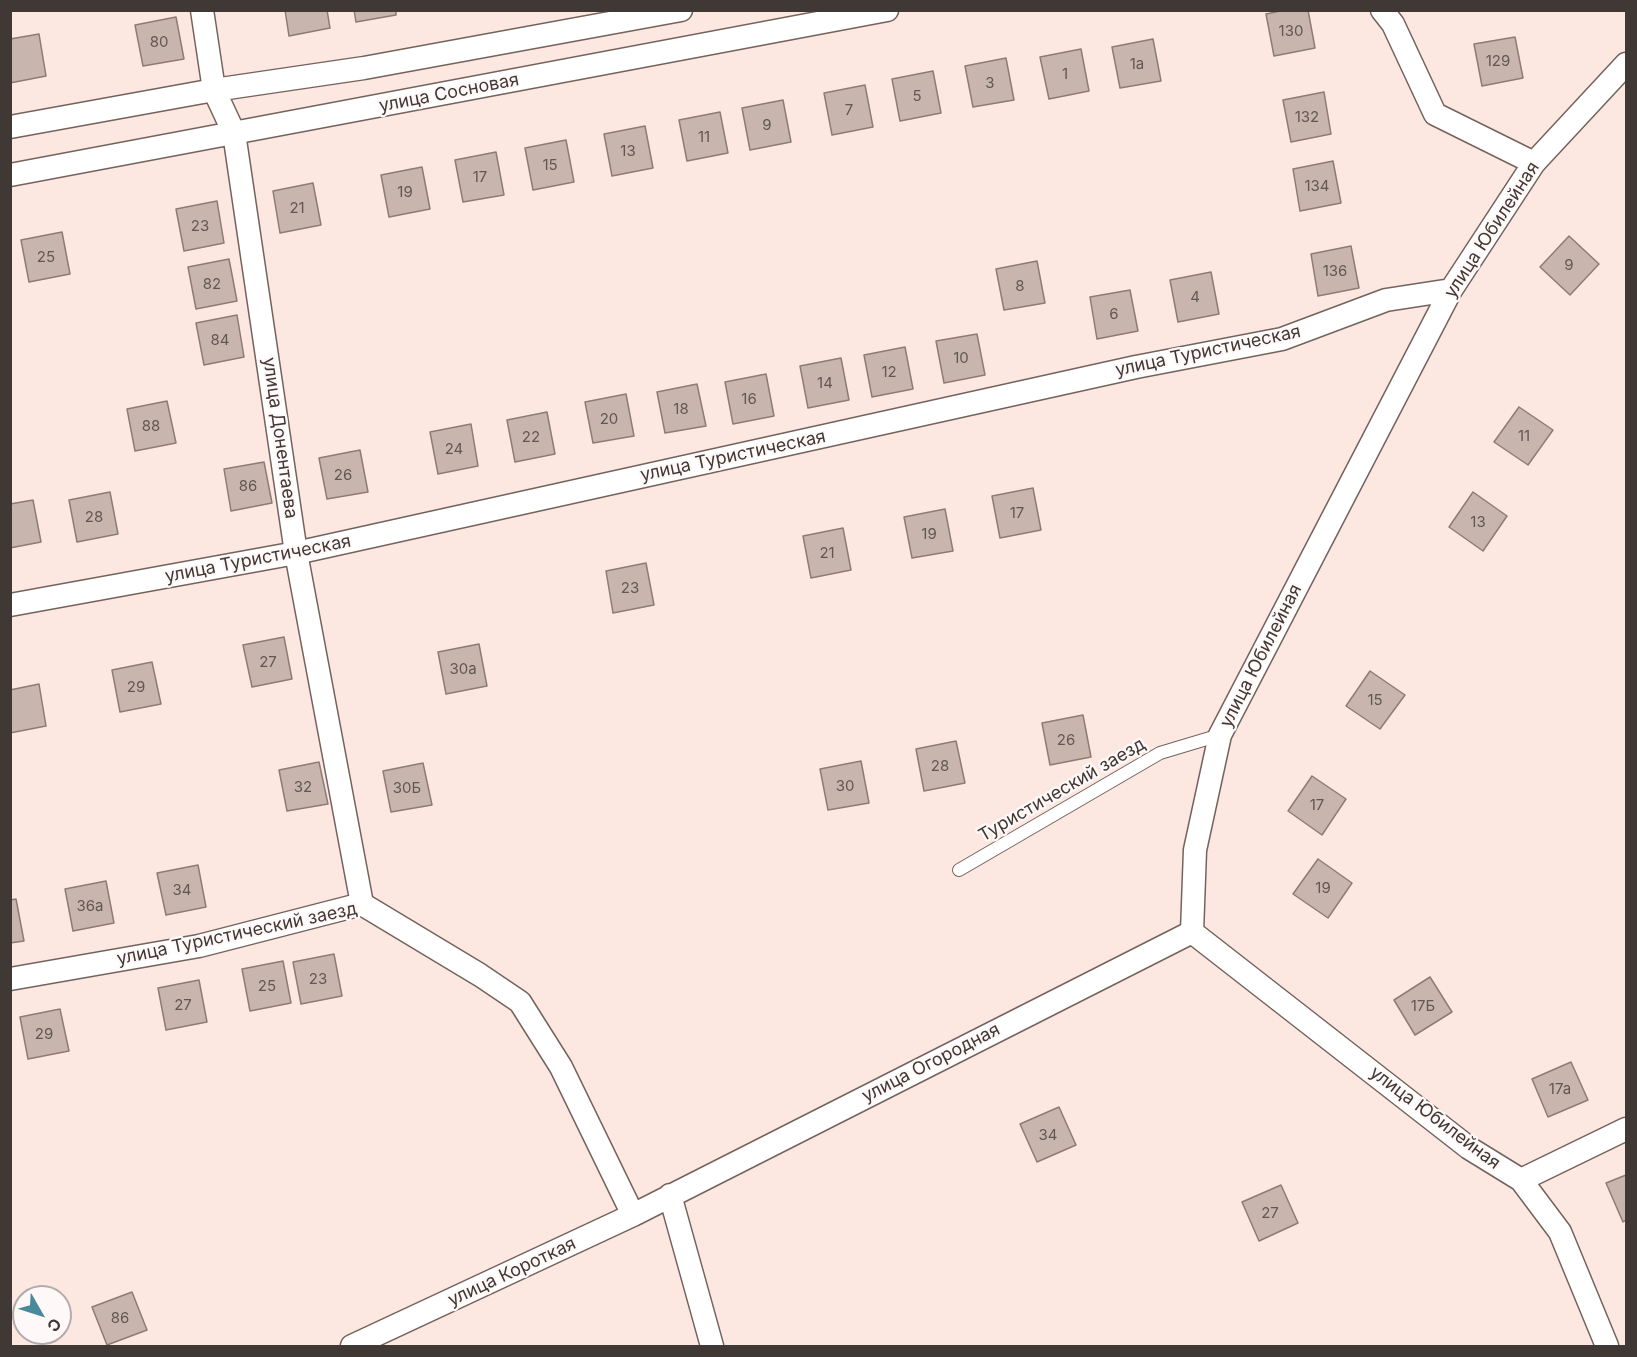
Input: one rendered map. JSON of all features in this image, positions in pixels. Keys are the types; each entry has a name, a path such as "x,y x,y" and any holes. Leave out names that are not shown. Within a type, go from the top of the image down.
{"street":[{"name":"улица Донентаева","path":"202,10 214,90 234,133 272,378 296,553 362,904"},
{"path":"10,127 214,90 364,68 681,10"},
{"name":"улица Сосновая","path":"10,175 887,10"},
{"path":"1382,10 1393,24 1435,114 1534,163"},
{"name":"улица Юбилейная","path":"1607,1347 1560,1232 1521,1180 1469,1148 1192,932 1195,849 1220,735 1451,290 1534,163 1626,64"},
{"name":"улица Туристическая","path":"10,606 296,553 1136,367 1282,339 1386,300 1451,290"},
{"name":"улица Туристический заезд","path":"10,979 200,946 362,904 480,975 519,1002 561,1067 633,1215"},
{"name":"улица Огородная","path":"670,1196 1192,932"},
{"name":"улица Юбилейная","path":"1521,1180 1626,1129"},
{"path":"670,1196 712,1347"},
{"name":"улица Короткая","path":"352,1347 670,1196"}],"lane":[{"name":"Туристический заезд","path":"959,870 1160,753 1220,735"}],"building":[{"path":"285,10 327,10 330,28 289,36"},
{"path":"354,10 396,10 396,15 356,22"},
{"path":"1285,10 1308,10 1315,48 1274,56 1266,14"},
{"path":"176,17 184,59 143,66 135,25"},
{"path":"39,34 46,76 10,83 10,39"},
{"path":"1515,37 1523,78 1482,86 1474,44"},
{"path":"1153,39 1161,81 1120,88 1112,47"},
{"path":"1081,49 1089,91 1049,99 1040,57"},
{"path":"1006,58 1014,100 973,107 965,66"},
{"path":"933,71 941,113 900,121 892,79"},
{"path":"865,85 873,127 832,135 824,93"},
{"path":"1324,92 1331,134 1291,142 1283,100"},
{"path":"783,100 791,142 750,150 742,108"},
{"path":"720,112 728,153 687,161 679,120"},
{"path":"645,126 653,168 612,176 604,134"},
{"path":"566,140 574,182 533,190 525,148"},
{"path":"496,152 504,195 463,202 455,160"},
{"path":"1333,161 1341,203 1300,211 1293,169"},
{"path":"422,167 430,209 389,217 381,175"},
{"path":"313,183 321,225 280,233 273,191"},
{"path":"217,201 224,243 184,251 176,209"},
{"path":"62,232 70,274 29,282 21,240"},
{"path":"1569,236 1599,264 1570,295 1540,267"},
{"path":"1351,246 1359,288 1318,296 1311,254"},
{"path":"229,259 237,301 196,309 188,267"},
{"path":"1037,261 1045,303 1004,310 996,269"},
{"path":"1211,272 1219,314 1178,322 1170,280"},
{"path":"1130,290 1138,331 1097,339 1090,297"},
{"path":"237,315 244,357 204,365 196,323"},
{"path":"977,334 985,375 944,383 936,341"},
{"path":"905,347 913,389 872,397 864,355"},
{"path":"841,358 849,400 808,408 800,366"},
{"path":"766,374 774,416 733,424 725,382"},
{"path":"697,384 706,426 665,433 657,392"},
{"path":"626,394 634,436 593,443 585,402"},
{"path":"167,401 176,443 135,451 127,409"},
{"path":"1519,407 1553,430 1528,465 1494,442"},
{"path":"547,412 555,454 515,462 507,420"},
{"path":"471,424 478,466 438,474 430,432"},
{"path":"360,450 368,492 327,499 319,458"},
{"path":"264,462 272,503 231,511 224,469"},
{"path":"1033,488 1041,530 1000,538 992,496"},
{"path":"110,492 118,534 77,542 69,500"},
{"path":"1473,492 1507,516 1483,551 1449,527"},
{"path":"33,500 41,542 10,548 10,504"},
{"path":"945,509 953,551 912,558 904,517"},
{"path":"843,528 851,570 811,578 803,536"},
{"path":"646,563 654,605 613,613 606,571"},
{"path":"284,637 292,679 252,687 243,645"},
{"path":"479,644 487,686 446,694 438,652"},
{"path":"152,662 161,704 120,712 112,670"},
{"path":"1370,671 1405,695 1380,729 1346,706"},
{"path":"39,684 46,726 10,733 10,690"},
{"path":"1083,715 1091,757 1050,765 1042,723"},
{"path":"956,741 965,783 924,791 916,749"},
{"path":"861,761 869,803 828,810 820,769"},
{"path":"319,762 328,804 287,811 279,770"},
{"path":"423,763 432,805 391,812 383,771"},
{"path":"1312,776 1346,799 1322,835 1288,811"},
{"path":"1318,859 1352,883 1328,918 1293,894"},
{"path":"198,865 206,907 166,915 157,873"},
{"path":"106,881 114,923 73,931 65,889"},
{"path":"16,899 24,941 10,943 10,900"},
{"path":"334,954 342,996 301,1004 293,962"},
{"path":"283,961 291,1003 250,1011 242,969"},
{"path":"1430,977 1452,1012 1415,1035 1394,1000"},
{"path":"199,980 207,1022 166,1030 158,988"},
{"path":"60,1009 69,1051 28,1059 20,1017"},
{"path":"1571,1062 1588,1100 1548,1117 1532,1079"},
{"path":"1059,1107 1076,1145 1037,1162 1020,1124"},
{"path":"1626,1175 1626,1220 1623,1222 1606,1183"},
{"path":"1281,1185 1298,1223 1259,1241 1242,1202"},
{"path":"132,1292 147,1330 107,1345 92,1307"}]}
